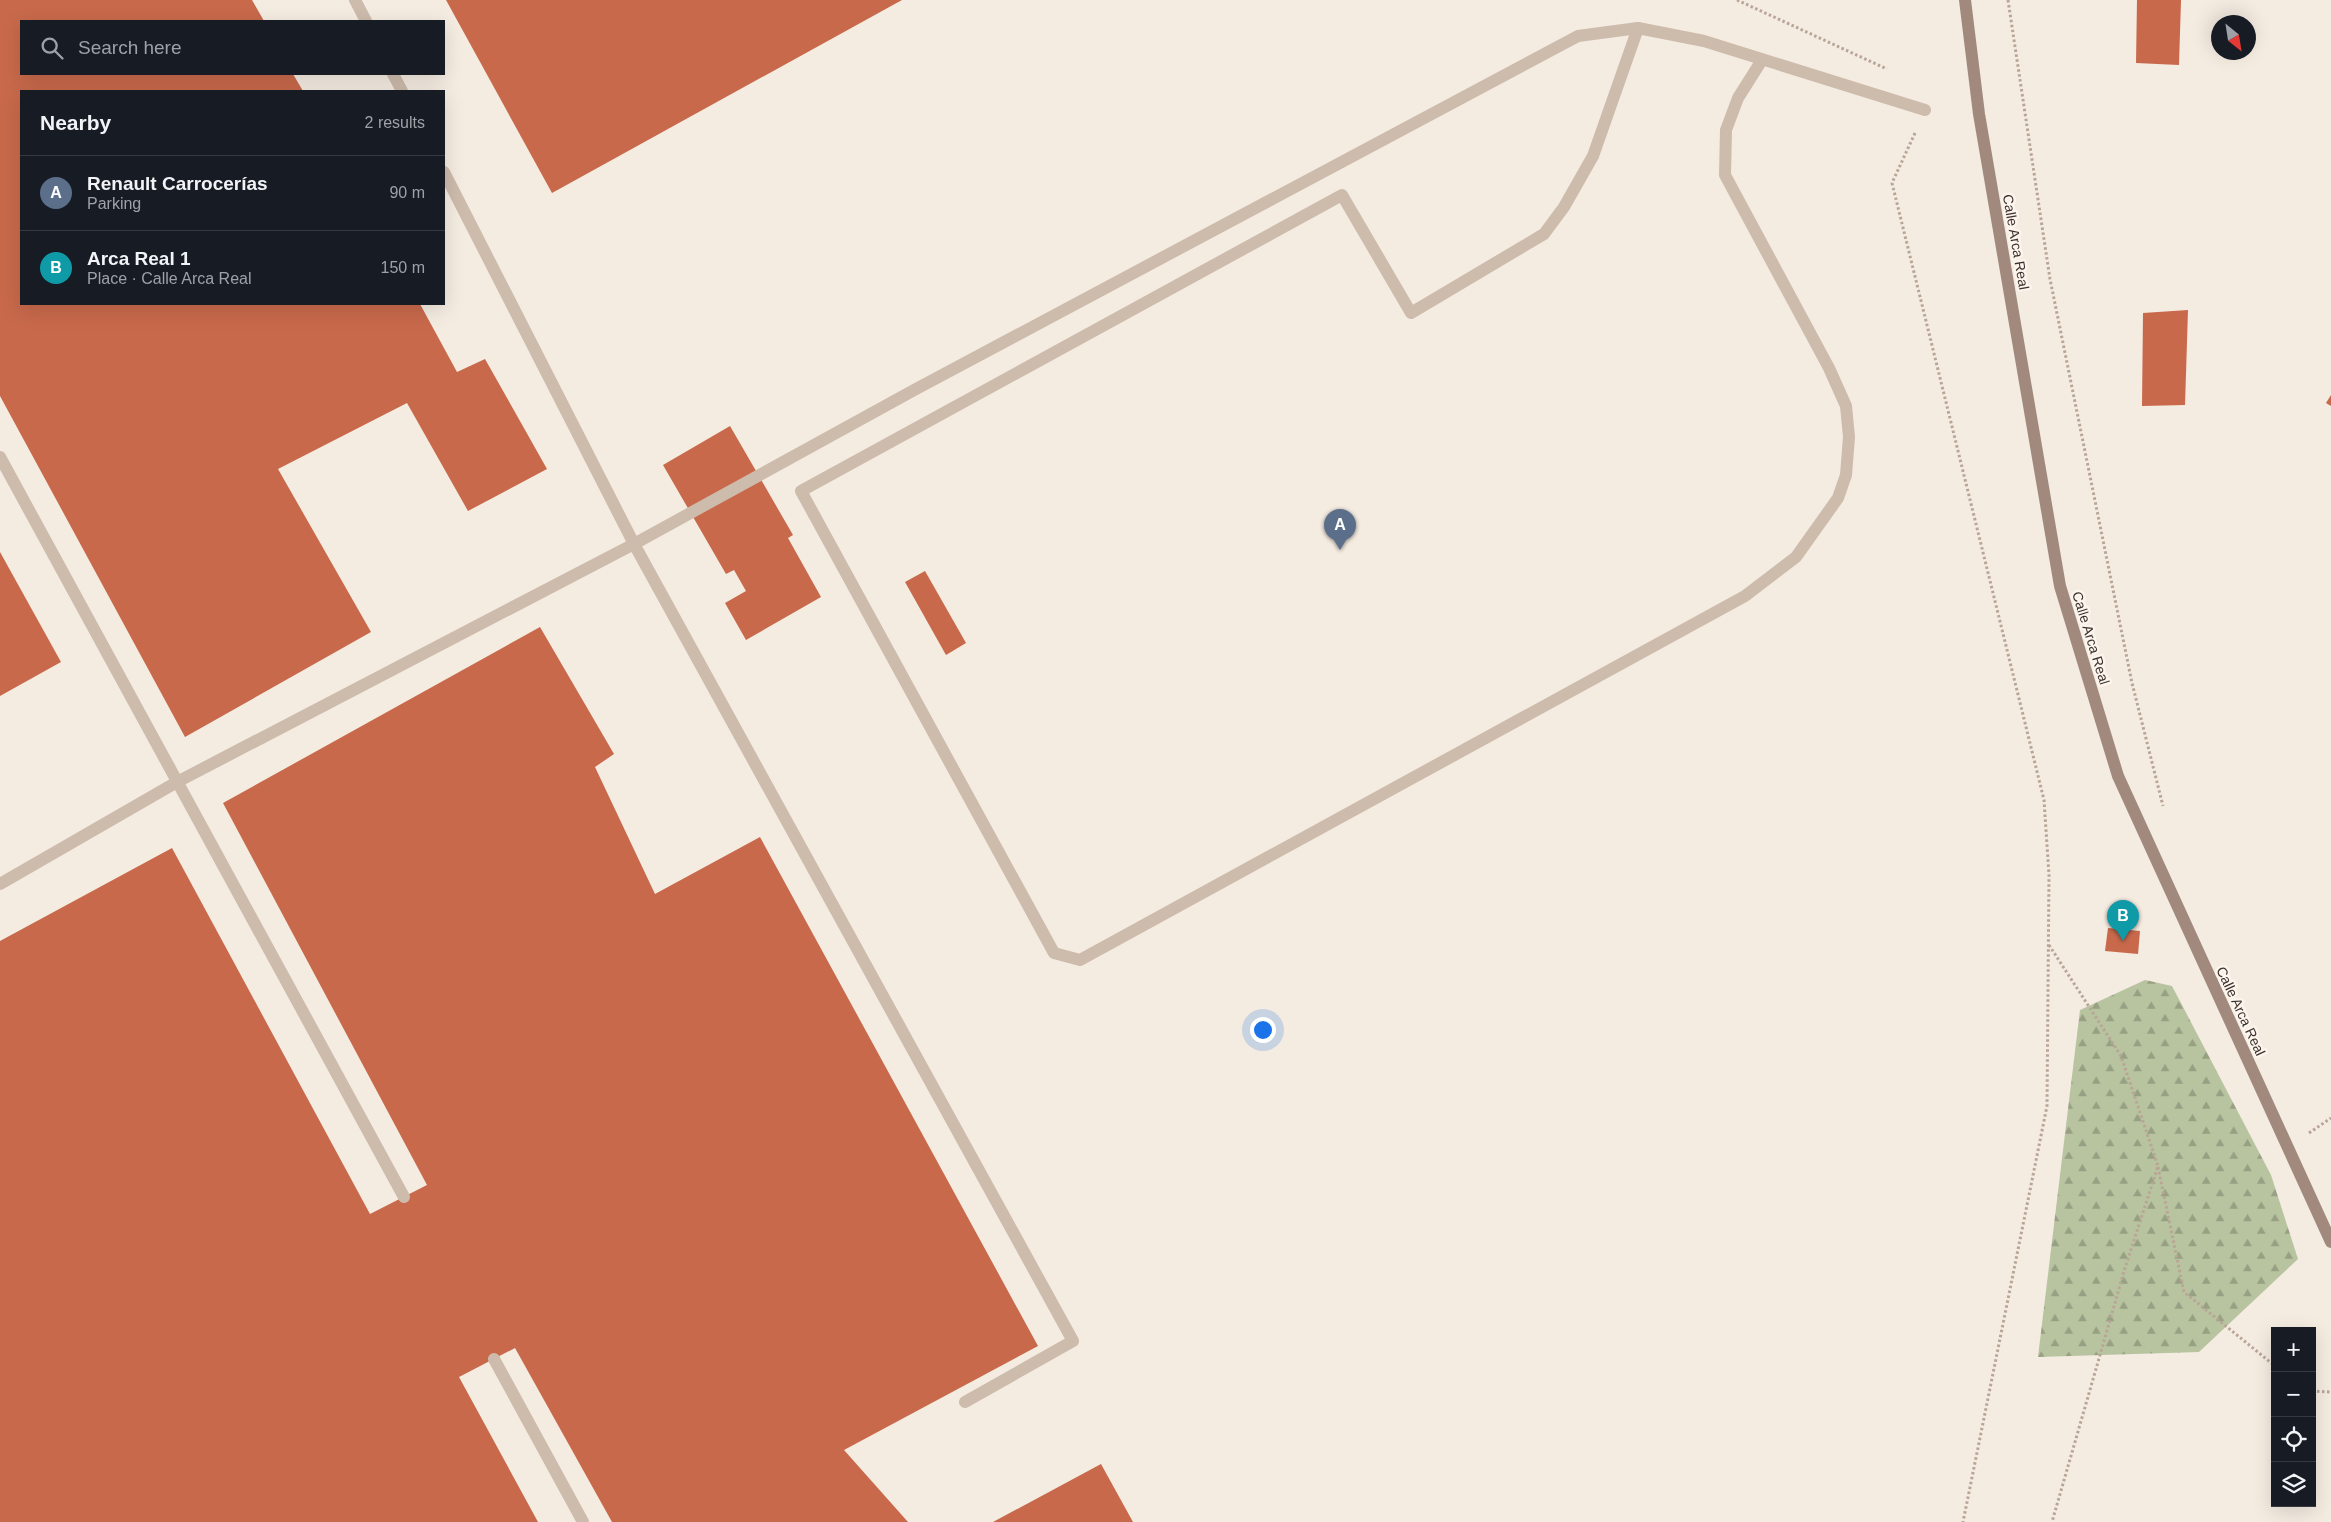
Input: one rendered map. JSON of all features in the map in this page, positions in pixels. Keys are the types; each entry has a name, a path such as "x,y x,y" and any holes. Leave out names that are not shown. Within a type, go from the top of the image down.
{"street":[{"name":"Calle Arca Real","path":"1964,0 1979,114 2060,586 2118,776 2331,1242"}],"lane":[{"path":"355,0 365,20"},
{"path":"1638,28 1593,156 1564,207 1544,234 1411,313 1342,196 802,491 1054,953 1080,960 1745,596 1796,557 1838,498 1846,475 1849,437 1846,406 1829,368 1725,175 1726,130 1738,98 1762,60"},
{"path":"0,884 177,782 634,544 916,389 1578,36 1638,28 1704,41 1925,110"},
{"path":"394,75 401,90"},
{"path":"445,174 634,544 1073,1341 965,1402"},
{"path":"0,457 404,1197"},
{"path":"494,1359 583,1522"}],"path":[{"path":"2008,0 2050,279 2132,683 2164,808"},
{"path":"1925,110 1892,183 2044,800 2049,875 2047,1106 1963,1522"},
{"path":"2048,945 2121,1056 2158,1166 2184,1292 2271,1363"},
{"path":"2052,1522 2125,1268 2158,1166"},
{"path":"2316,1391 2331,1392"}],"green space":[{"path":"2145,980 2172,986 2271,1175 2298,1259 2199,1352 2038,1357 2080,1010"}],"building":[{"path":"0,0 252,0 263,20 20,20 20,75 294,75 302,90 20,90 20,305 421,305 457,372 485,359 547,469 468,511 407,403 278,469 371,632 185,737 0,396"},
{"path":"446,0 902,0 552,193"},
{"path":"2137,0 2181,0 2179,65 2136,63"},
{"path":"2188,310 2185,405 2142,406 2143,313"},
{"path":"2331,395 2331,406 2326,403"},
{"path":"730,426 793,535 788,538 821,597 746,640 725,603 746,591 734,570 726,574 663,465"},
{"path":"0,552 61,662 0,696"},
{"path":"925,571 966,643 946,655 905,582"},
{"path":"540,627 614,754 595,767 655,894 760,837 1038,1346 844,1450 908,1522 612,1522 515,1348 459,1377 538,1522 0,1522 0,941 172,848 370,1214 427,1185 223,803"},
{"path":"2108,928 2140,931 2138,954 2105,951"},
{"path":"1101,1464 1133,1522 993,1522"}],"place":[{"name":"Renault Carrocerías","path":"1340,550"},
{"name":"Arca Real 1","path":"2123,941"}]}
